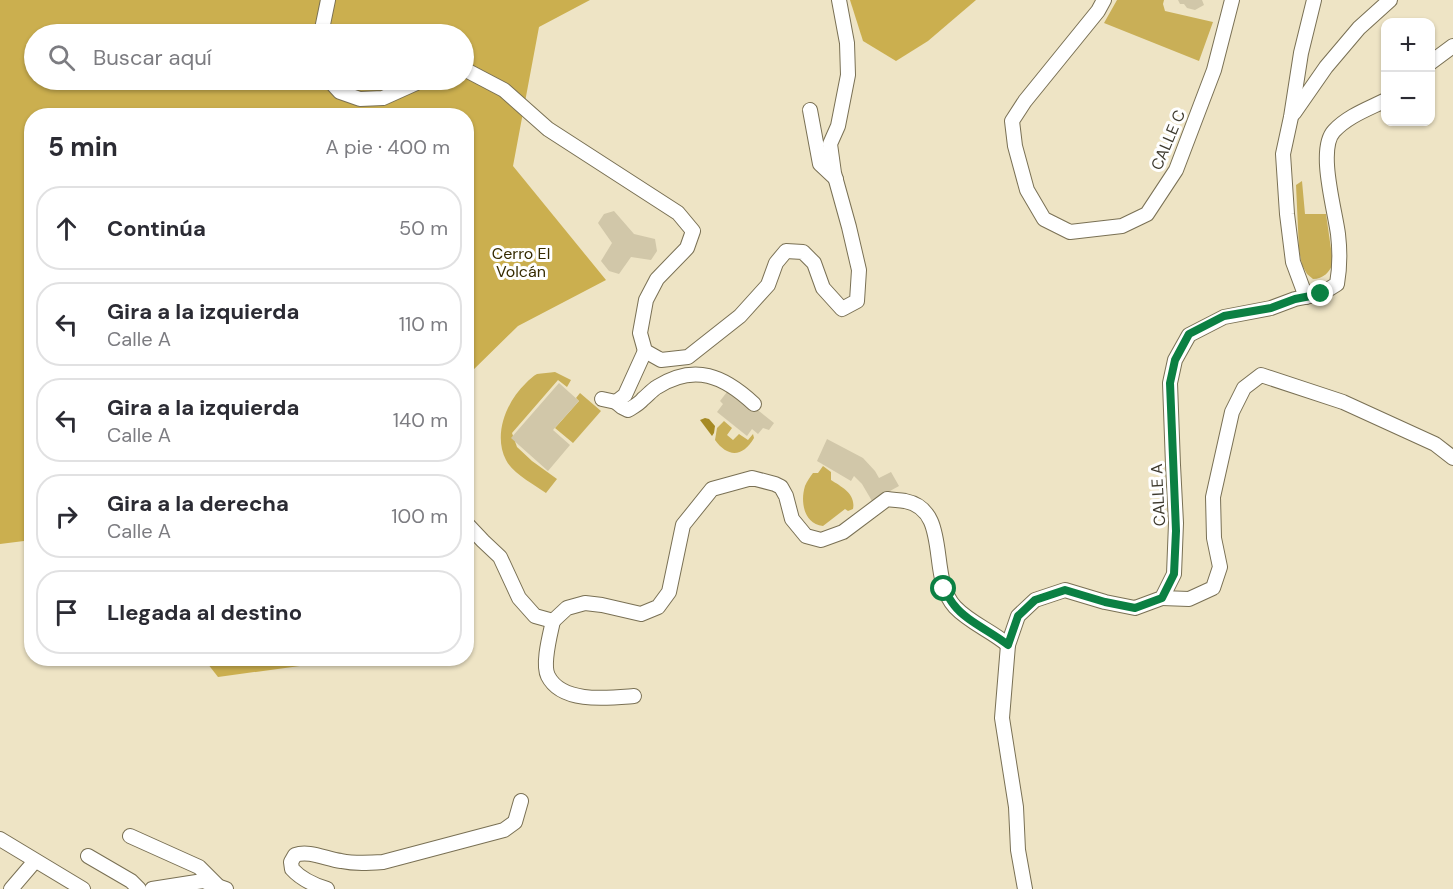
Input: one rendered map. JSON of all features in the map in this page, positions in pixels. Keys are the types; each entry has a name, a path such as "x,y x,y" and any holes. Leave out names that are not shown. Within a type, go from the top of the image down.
{"street":[{"path":"323,24 328,0"},
{"path":"645,351 661,360 688,357 740,316 768,285 776,263 786,251 803,252 814,263 822,288 842,309 857,301 859,270 836,179 830,144 838,126 848,75 847,43 839,0"},
{"name":"CALLE C","path":"1104,0 1098,11 1025,101 1012,121 1015,146 1027,190 1044,219 1070,232 1122,226 1147,214 1176,170 1214,69 1232,0"},
{"path":"1306,297 1293,262 1283,154 1300,53 1314,0"},
{"path":"1291,117 1333,59 1359,28 1390,0"},
{"path":"1435,60 1453,46"},
{"path":"474,74 504,90 548,129 678,213 693,231 687,248 657,279 646,300 640,333 645,351 625,396 616,402"},
{"path":"338,90 360,99 383,98 401,90"},
{"name":"CALLE A","path":"1162,598 1174,574 1176,531 1170,383 1175,360 1189,334 1224,316 1271,308 1321,294 1337,284 1341,264 1328,178 1327,147 1332,132 1351,117 1381,102"},
{"path":"810,110 820,164 836,179"},
{"path":"602,399 616,402 628,410 666,382 704,374 720,380 743,394 754,404"},
{"path":"1025,889 1018,850 1016,807 1002,718 1008,645 1018,616 1035,600 1065,590 1135,608 1162,598 1189,600 1214,588 1220,567 1214,538 1213,497 1232,412 1244,388 1261,375 1343,402 1435,444 1453,458"},
{"path":"634,696 602,699 575,696 557,687 547,675 547,647 553,621 567,608 585,603 641,614 658,607 669,591 682,525 712,489 752,478 781,487 786,496 792,519 806,536 821,540 843,532 887,500 907,501 922,508 932,521 944,589 955,607 1008,645"},
{"path":"474,531 500,557 519,598 535,616 553,621"},
{"path":"327,889 297,875 292,869 291,862 295,855 309,854 343,862 383,862 504,830 515,822 521,801"},
{"path":"130,837 199,867 221,887"},
{"path":"0,839 82,889"},
{"path":"88,855 139,889"},
{"path":"11,889 35,861"},
{"path":"152,889 203,881 221,887"}],"shaded area":[{"path":"1117,0 1164,0 1165,11 1213,22 1199,61 1104,23"},
{"path":"1302,181 1305,214 1326,214 1333,263 1326,274 1317,279 1307,274 1302,265 1299,250 1296,185"},
{"path":"555,372 571,380 567,387 558,380 512,433 517,447 557,479 546,493 509,465 502,450 501,430 507,409 526,383 537,374"},
{"path":"580,393 601,411 573,443 555,428 579,401 576,398"},
{"path":"705,418 715,426 712,436 700,420"},
{"path":"724,421 732,428 727,435 733,440 739,434 748,440 753,434 754,438 745,449 735,453 730,452 715,440 717,428"},
{"path":"823,466 831,472 831,480 850,495 853,509 848,511 845,509 823,526 811,521 808,517 803,499 808,481 813,473 818,473"}],"green space":[{"name":"Cerro El Volcán","path":"0,0 590,0 539,27 513,166 606,280 518,326 474,369 474,108 24,108 24,541 0,544"},
{"path":"850,0 976,0 928,41 896,61 863,41"},
{"path":"209,666 299,666 218,677"}],"building":[{"path":"1178,0 1202,0 1204,5 1195,10 1180,4"},
{"path":"614,211 634,234 655,239 657,251 651,260 631,257 619,274 609,271 601,261 612,243 598,223 604,214"},
{"path":"559,383 579,401 553,430 570,445 548,471 511,438"},
{"path":"730,388 774,423 769,430 763,428 758,434 752,429 747,436 717,412 723,404 720,401"},
{"path":"827,439 863,458 879,478 891,472 899,486 872,501 862,484 854,476 851,481 817,461"}],"route":[{"path":"944,589 955,607 1008,645 1018,616 1035,600 1065,590 1135,608 1162,598 1174,574 1176,522 1170,383 1175,360 1189,334 1224,316 1271,308 1295,299 1321,294"}]}
